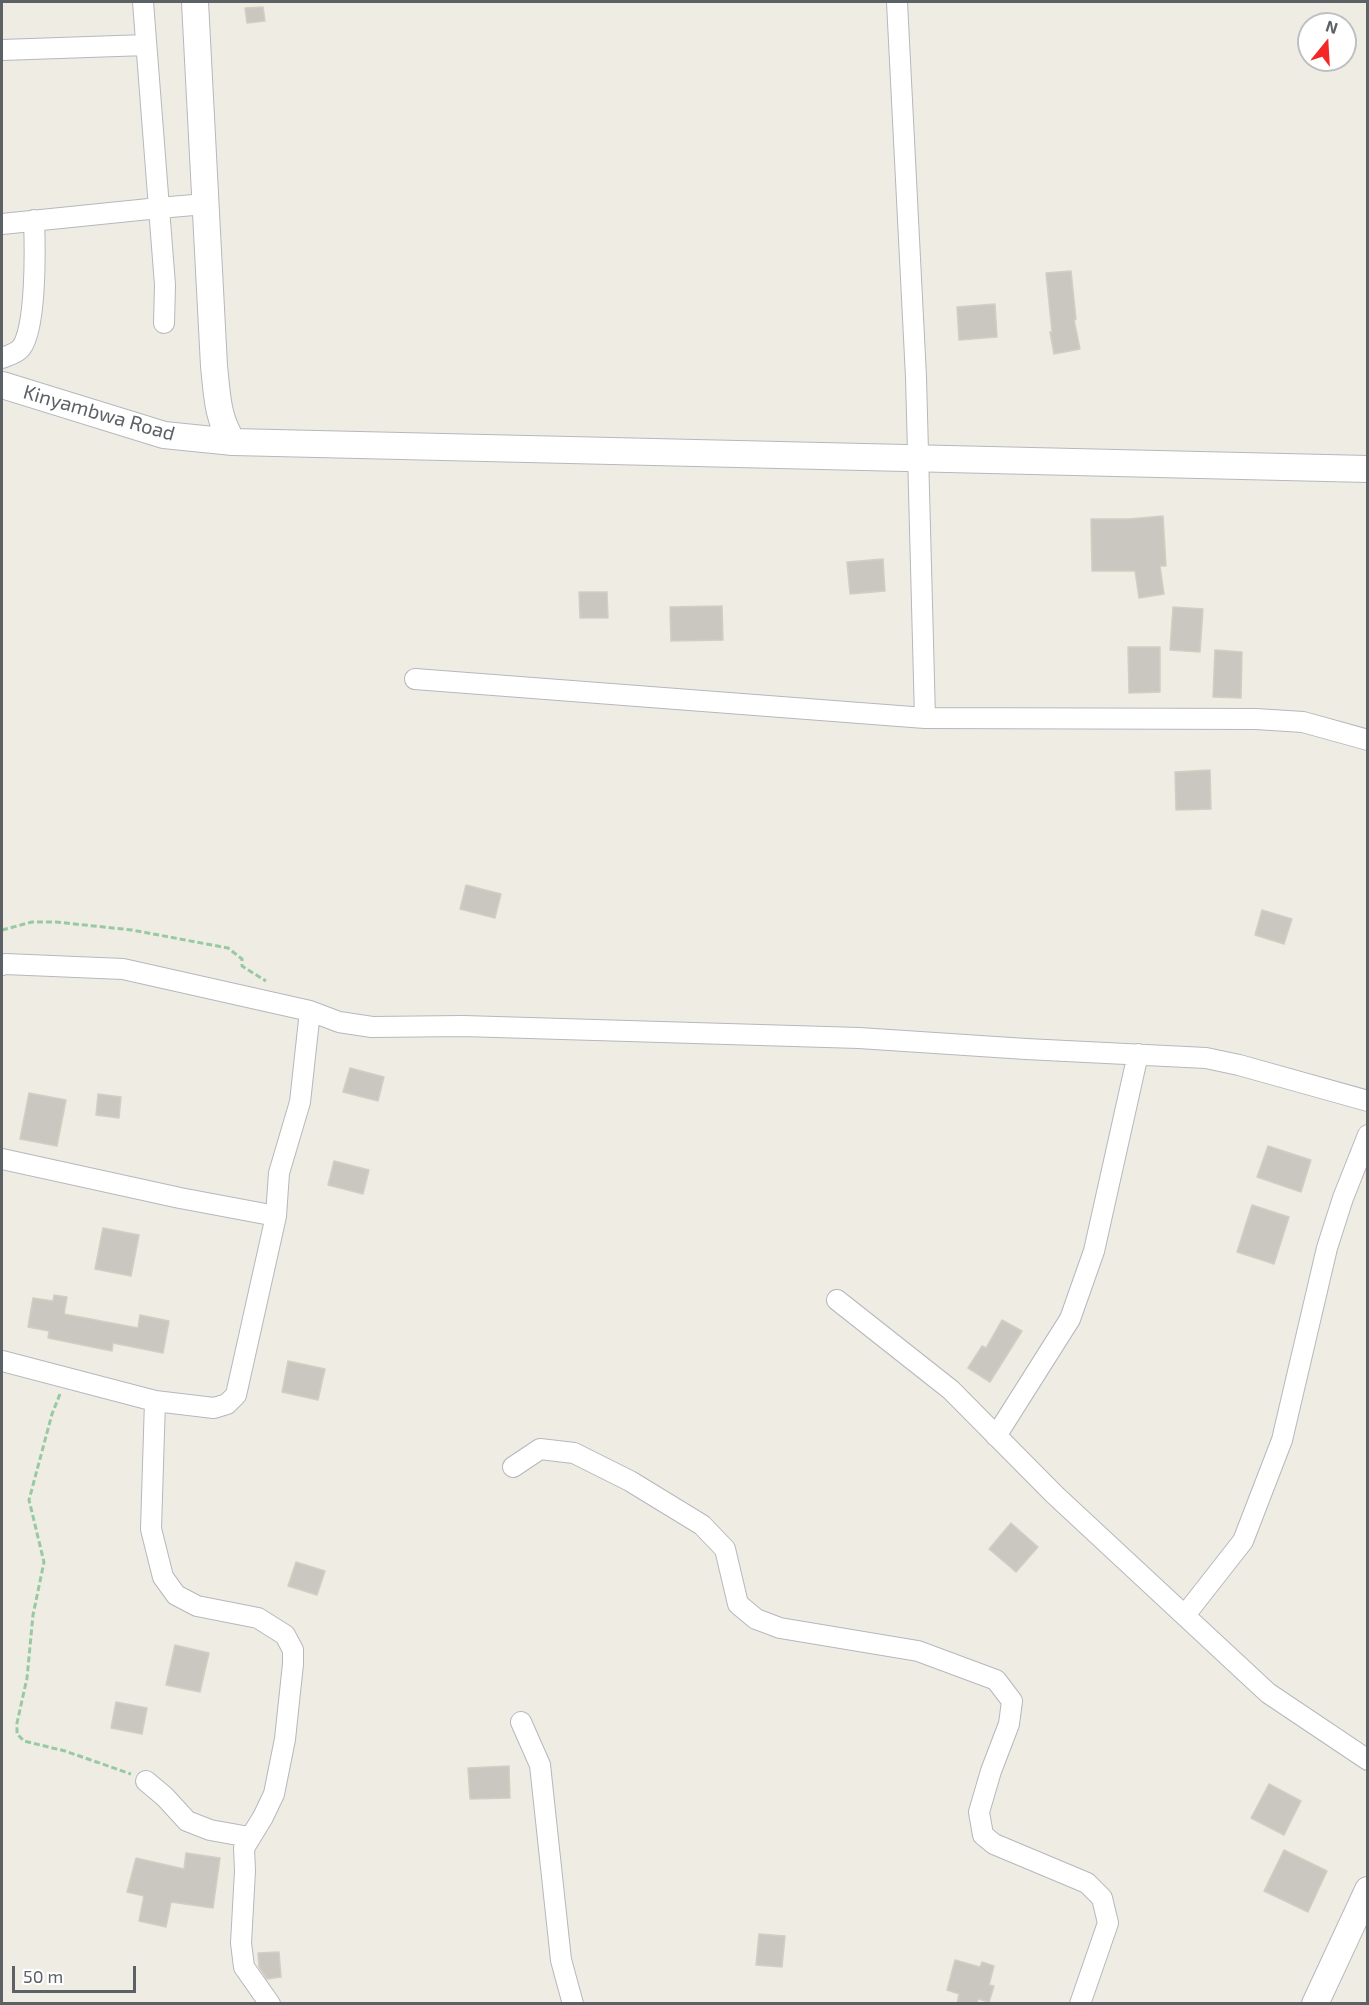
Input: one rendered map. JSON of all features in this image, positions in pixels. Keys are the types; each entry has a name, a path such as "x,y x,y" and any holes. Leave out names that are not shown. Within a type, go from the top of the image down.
{"street":[{"path":"143,2 165,285 164,323"},
{"path":"195,2 214,366 219,413 224,429 233,442"},
{"path":"897,2 916,377 925,718"},
{"path":"2,50 146,45"},
{"path":"2,224 205,204"},
{"path":"2,358 20,350 25,339 35,292 34,220"},
{"name":"Kinyambwa Road","path":"2,385 164,435 233,442 1368,469"},
{"path":"415,679 925,718 1256,719 1303,722 1368,740"},
{"path":"2,965 123,969 310,1011 339,1022 372,1027 463,1026 859,1038 1206,1058 1368,1101"},
{"path":"2,1361 154,1401 214,1408 227,1404 236,1395 276,1216 279,1173 300,1102 310,1011"},
{"path":"996,1436 1070,1319 1094,1251 1138,1054"},
{"path":"1185,1615 1243,1541 1251,1521 1281,1440 1327,1248 1343,1198 1368,1135"},
{"path":"2,1159 180,1198 276,1216"},
{"path":"837,1300 951,1390 1055,1495 1268,1693 1368,1760"},
{"path":"154,1401 151,1529 164,1576 176,1595 196,1606 258,1618 285,1635 293,1650 280,1771 263,1817 244,1848 241,1943 244,1967 270,2004"},
{"path":"513,1467 540,1449 574,1453 630,1481 702,1525 725,1549 738,1604 756,1619 780,1628 918,1651 996,1680 1012,1701 1009,1724 991,1771 979,1812 982,1835 994,1844 1088,1883 1102,1898 1108,1923 1080,2004"},
{"path":"521,1722 540,1765 561,1960 573,2004"},
{"path":"146,1781 165,1797 187,1821 210,1830 249,1837"},
{"path":"1315,2004 1368,1890"}],"path":[{"path":"2,930 32,922 56,922 132,930 228,948 242,959 242,966 271,985"},
{"path":"65,1378 52,1413 29,1500 44,1562 33,1615 27,1678 17,1723 17,1734 24,1742 65,1751 127,1772 146,1781"}],"building":[{"path":"263,7 265,21 247,23 245,8"},
{"path":"1071,271 1076,319 1074,320 1080,349 1054,354 1050,332 1052,332 1046,273"},
{"path":"995,304 997,337 959,340 957,307"},
{"path":"1163,516 1166,566 1160,566 1164,594 1139,598 1135,571 1092,571 1091,519"},
{"path":"883,559 885,591 850,594 847,562"},
{"path":"579,592 607,592 608,618 580,618"},
{"path":"722,606 723,640 671,641 670,607"},
{"path":"1173,607 1203,609 1200,652 1170,650"},
{"path":"1128,647 1160,647 1160,692 1129,693"},
{"path":"1215,650 1242,652 1241,698 1213,697"},
{"path":"1210,770 1211,809 1176,810 1175,772"},
{"path":"466,885 501,894 495,918 460,909"},
{"path":"1262,910 1292,919 1284,944 1255,935"},
{"path":"350,1068 384,1077 378,1101 343,1092"},
{"path":"29,1093 66,1100 57,1146 20,1139"},
{"path":"98,1094 121,1097 119,1118 96,1115"},
{"path":"1268,1146 1311,1160 1301,1192 1257,1177"},
{"path":"334,1161 369,1170 363,1194 328,1185"},
{"path":"1252,1205 1289,1217 1274,1264 1237,1252"},
{"path":"103,1228 139,1235 131,1276 95,1269"},
{"path":"54,1295 67,1297 64,1314 138,1328 140,1315 169,1321 163,1353 113,1343 112,1351 48,1338 49,1331 28,1327 33,1298 53,1301"},
{"path":"1002,1320 1022,1331 990,1382 968,1368 982,1346 986,1348"},
{"path":"288,1361 325,1369 318,1400 282,1392"},
{"path":"1011,1523 1038,1547 1016,1572 989,1549"},
{"path":"296,1562 325,1571 317,1595 288,1586"},
{"path":"175,1645 209,1653 200,1692 166,1685"},
{"path":"116,1702 147,1708 142,1734 111,1728"},
{"path":"509,1766 510,1798 470,1799 468,1768"},
{"path":"1269,1784 1301,1801 1284,1835 1251,1818"},
{"path":"1284,1850 1327,1871 1308,1912 1264,1891"},
{"path":"186,1853 220,1858 213,1908 171,1902 166,1927 139,1921 144,1896 127,1892 136,1858 184,1869"},
{"path":"759,1934 785,1936 782,1967 756,1965"},
{"path":"279,1952 281,1977 267,1979 259,1967 258,1953"},
{"path":"955,1960 980,1967 982,1962 994,1966 989,1985 994,1986 989,2002 978,1999 977,2004 957,2004 959,1994 947,1990"}]}
